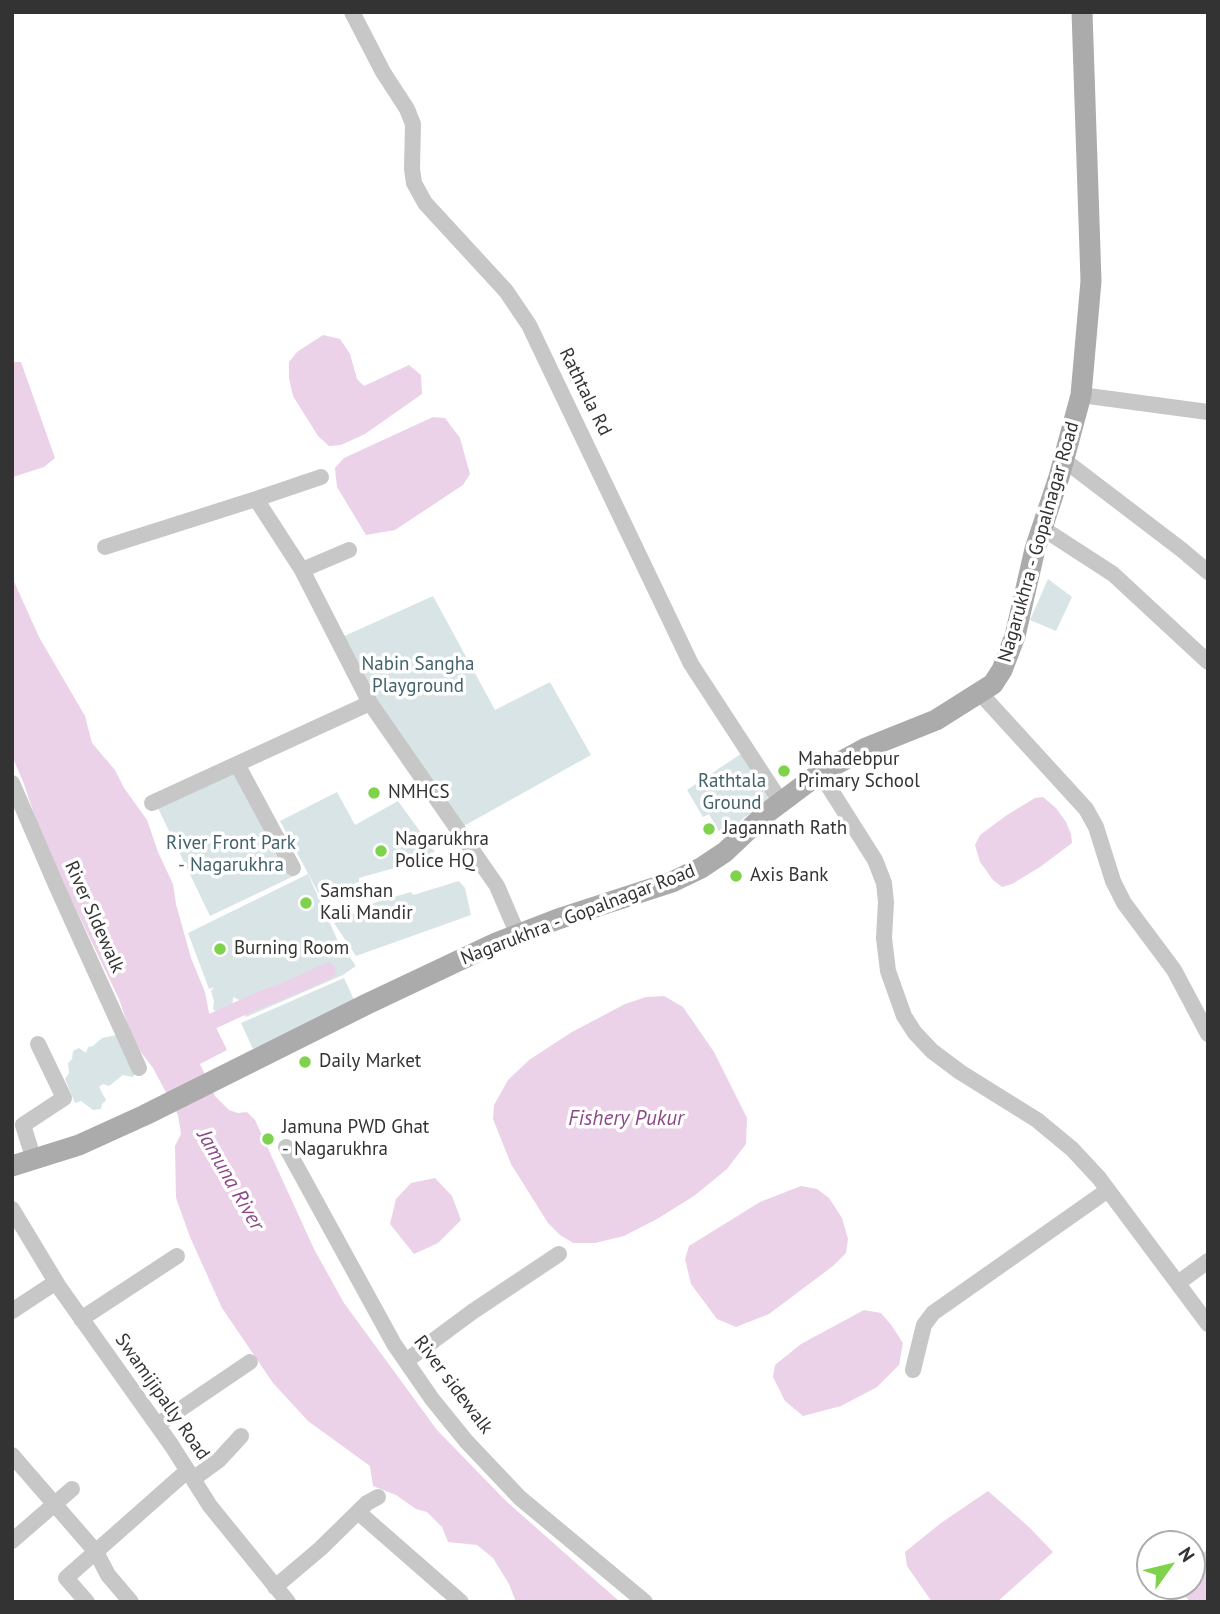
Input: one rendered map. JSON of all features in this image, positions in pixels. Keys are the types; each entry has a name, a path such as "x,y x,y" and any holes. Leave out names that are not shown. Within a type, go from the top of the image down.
{"main road":[{"name":"Nagarukhra - Gopalnagar Road","path":"12,1166 79,1145 145,1115 443,967 518,934 596,905 672,882 701,868 724,852 764,815 820,773 866,748 936,720 993,684 1002,670 1015,636 1035,549 1064,460 1081,395 1091,281 1086,16"}],"street":[{"name":"Rathtala Rd","path":"352,12 413,124 414,183 425,203 506,291 529,325 691,664 781,802"},
{"path":"1081,395 1208,412"},
{"path":"1064,460 1208,572"},
{"path":"105,547 321,477"},
{"path":"256,499 302,570 370,703 497,886 518,934"},
{"path":"1042,528 1113,574 1208,662"},
{"path":"302,570 349,550"},
{"path":"980,693 1086,809 1097,827 1113,881 1124,902 1174,970 1208,1034"},
{"path":"152,803 370,703"},
{"path":"237,764 293,868"},
{"path":"820,773 875,860 884,883 884,938 888,971 904,1016 915,1033 932,1051 960,1072 1037,1121 1072,1149 1108,1190 1208,1324"},
{"name":"River SIdewalk","path":"12,783 139,1068"},
{"path":"34,1160 23,1125 64,1098 37,1044"},
{"name":"River sidewalk","path":"286,1147 359,1282 432,1399 466,1441 520,1498 645,1602"},
{"path":"913,1370 923,1325 933,1312 1108,1190"},
{"name":"Swamijipally Road","path":"12,1209 56,1282 157,1425 210,1506 288,1602"},
{"path":"406,1361 559,1254"},
{"path":"81,1319 177,1256"},
{"path":"1178,1283 1208,1261"},
{"path":"12,1311 56,1282"},
{"path":"157,1425 250,1362"},
{"path":"87,1602 66,1578 190,1475 219,1461 241,1436"},
{"path":"13,1459 96,1552 108,1575 131,1602"},
{"path":"12,1541 72,1489"},
{"path":"275,1587 320,1549 367,1503 378,1497"},
{"path":"358,1512 461,1602"}],"green space":[{"path":"1048,579 1072,597 1056,631 1030,620"},
{"name":"Nabin Sangha Playground","path":"433,596 495,710 550,682 591,755 462,827 373,701 340,638"},
{"name":"Rathtala Ground","path":"742,753 773,798 722,837 709,814 703,817 687,790"},
{"name":"River Front Park - Nagarukhra","path":"236,767 294,876 210,916 156,804"},
{"path":"337,792 355,825 398,801 435,852 430,853 430,858 359,878 359,882 320,896 280,821"},
{"path":"308,874 337,939 356,966 343,975 246,1017 239,1000 233,997 232,1013 222,1016 213,1009 211,991 214,987 209,989 188,933"},
{"path":"459,881 465,888 471,915 356,956 334,923 349,917 348,914 365,912 363,906"},
{"path":"344,978 355,1002 253,1049 241,1023"},
{"path":"127,1033 136,1072 133,1077 123,1075 109,1086 103,1084 99,1087 106,1100 101,1109 93,1110 81,1101 75,1103 65,1079 69,1073 68,1063 72,1059 73,1051 79,1048 86,1053 88,1047 102,1038"}],"water":[{"path":"323,335 340,339 350,354 357,379 364,386 409,365 421,375 422,394 365,434 341,445 329,446 318,436 293,396 289,378 289,362 297,352"},
{"path":"12,362 21,362 55,458 44,467 13,477"},
{"path":"433,417 445,418 460,438 470,474 463,485 395,530 366,535 337,487 335,468 344,458"},
{"name":"Jamuna River","path":"12,577 39,637 85,716 92,743 115,770 124,788 147,820 173,884 191,958 205,992 209,1013 227,1050 200,1064 215,1096 229,1110 247,1112 255,1120 314,1249 344,1303 437,1430 506,1501 620,1602 516,1602 509,1584 493,1558 477,1545 448,1542 442,1527 427,1512 373,1486 370,1466 308,1421 273,1383 222,1308 190,1237 176,1198 175,1146 181,1134 178,1115 153,1068 134,1043 119,999 48,857 12,756"},
{"path":"1043,797 1056,808 1066,822 1072,843 1040,867 1002,887 993,880 980,862 975,845 980,835 1007,815 1035,798"},
{"name":"Fishery Pukur","path":"664,996 683,1007 714,1052 747,1118 746,1144 727,1169 694,1196 657,1219 624,1236 595,1243 573,1243 548,1223 511,1164 493,1119 494,1105 508,1080 529,1060 572,1032 625,1004 646,997"},
{"path":"435,1178 452,1196 461,1220 438,1243 414,1254 390,1224 396,1199 411,1183"},
{"path":"801,1186 817,1189 829,1198 842,1218 848,1239 846,1253 833,1266 769,1314 736,1327 717,1319 691,1284 685,1259 689,1246 760,1202"},
{"path":"864,1310 881,1313 903,1343 899,1365 877,1387 841,1406 803,1416 785,1401 773,1377 775,1365 801,1344"},
{"path":"988,1491 1053,1552 997,1602 932,1602 907,1566 905,1552"},
{"path":"1208,1549 1208,1602 1190,1602 1188,1600 1206,1600"}],"waterway":[{"path":"193,1030 328,971"}],"place":[{"name":"Mahadebpur Primary School","path":"784,771"},
{"name":"NMHCS","path":"374,793"},
{"name":"Jagannath Rath","path":"709,829"},
{"name":"Nagarukhra Police HQ","path":"381,851"},
{"name":"Axis Bank","path":"736,876"},
{"name":"Samshan Kali Mandir","path":"306,903"},
{"name":"Burning Room","path":"220,949"},
{"name":"Daily Market","path":"305,1062"},
{"name":"Jamuna PWD Ghat - Nagarukhra","path":"268,1139"}]}
